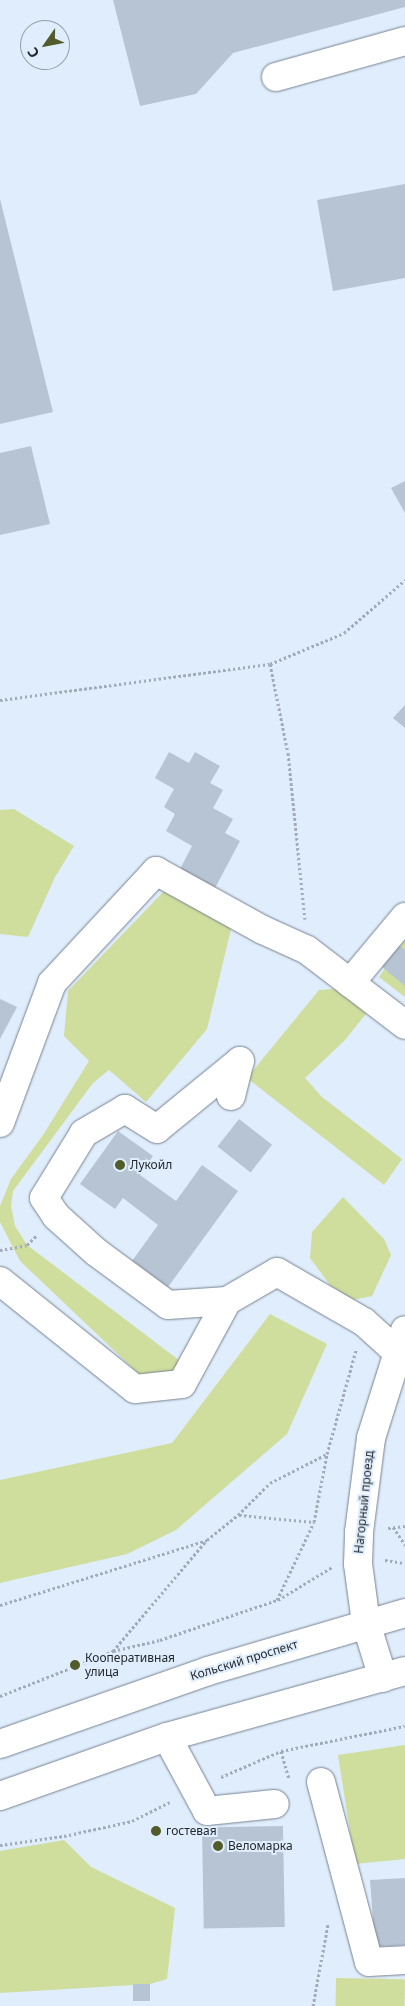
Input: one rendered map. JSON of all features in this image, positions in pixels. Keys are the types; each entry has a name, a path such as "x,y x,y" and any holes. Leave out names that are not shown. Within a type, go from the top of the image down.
{"main road":[{"path":"276,78 405,41"},
{"path":"0,1123 52,983 156,871 263,930 307,950 405,1025"},
{"path":"350,983 405,917"},
{"path":"232,1096 240,1061 157,1129 125,1109 84,1133 44,1198 56,1216 96,1252 168,1305 227,1301 277,1272 364,1322 401,1340"},
{"path":"0,1281 135,1389 182,1384 227,1301"},
{"name":"Нагорный проезд","path":"394,1674 366,1623 358,1564 359,1532 371,1438 401,1340"},
{"name":"Кольский проспект","path":"0,1744 208,1670 405,1613"},
{"path":"0,1796 167,1737 394,1674"},
{"path":"167,1737 207,1811 284,1796"},
{"path":"321,1782 369,1962 405,1960"}],"path":[{"path":"0,700 270,664 344,633 405,580"},
{"path":"270,664 288,753 307,950"},
{"path":"0,1250 27,1245 56,1216"},
{"path":"0,1696 113,1651 160,1640 277,1600 314,1522 327,1454 364,1322"},
{"path":"113,1651 207,1540 238,1515 270,1482 327,1454"},
{"path":"238,1515 314,1522"},
{"path":"393,1527 405,1545"},
{"path":"0,1605 207,1540"},
{"path":"0,1845 64,1836 132,1821 196,1789 281,1751 405,1726"},
{"path":"281,1751 284,1796"},
{"path":"313,2006 329,1922"}],"green space":[{"path":"14,809 74,846 55,877 28,937 0,934 0,810"},
{"path":"165,890 232,925 207,1029 146,1102 109,1070 93,1083 13,1191 11,1206 15,1226 27,1245 184,1364 162,1377 142,1377 20,1261 0,1222 0,1206 11,1179 43,1135 89,1061 64,1036 68,991"},
{"path":"405,940 405,997 379,977"},
{"path":"335,989 369,1010 345,1040 305,1078 322,1097 402,1159 384,1185 247,1078 319,990"},
{"path":"343,1197 384,1239 391,1255 372,1296 353,1300 330,1285 310,1258 312,1232"},
{"path":"270,1314 327,1344 287,1434 176,1530 127,1554 0,1583 0,1480 172,1443"},
{"path":"405,1745 405,1859 355,1864 338,1755"},
{"path":"64,1840 91,1867 175,1908 167,1979 150,1984 0,1993 0,1851"},
{"path":"336,1978 405,1979 405,2006 336,2006"}],"building":[{"path":"113,0 405,0 405,7 233,53 196,94 140,106"},
{"path":"405,184 405,278 333,291 317,200"},
{"path":"0,199 53,412 0,424"},
{"path":"31,446 50,524 0,535 0,453"},
{"path":"405,481 405,513 391,488"},
{"path":"405,705 405,728 393,718"},
{"path":"169,752 189,763 195,752 220,766 210,783 223,790 213,808 233,819 225,833 240,841 214,890 179,871 192,846 166,831 175,814 164,807 174,789 155,778"},
{"path":"399,945 405,950 405,986 381,966"},
{"path":"0,999 17,1007 0,1039"},
{"path":"239,1119 272,1145 251,1172 217,1147"},
{"path":"118,1131 153,1156 140,1175 176,1201 202,1165 238,1191 168,1287 132,1261 158,1225 123,1198 115,1209 80,1184"},
{"path":"283,1826 285,1927 204,1928 202,1827"},
{"path":"405,1878 405,1945 375,1947 370,1880"},
{"path":"133,1984 150,1984 150,2001 133,2001"}],"place":[{"name":"Лукойл","path":"120,1165"},
{"name":"Кооперативная улица","path":"75,1665"},
{"name":"гостевая","path":"156,1831"},
{"name":"Веломарка","path":"218,1846"}]}
